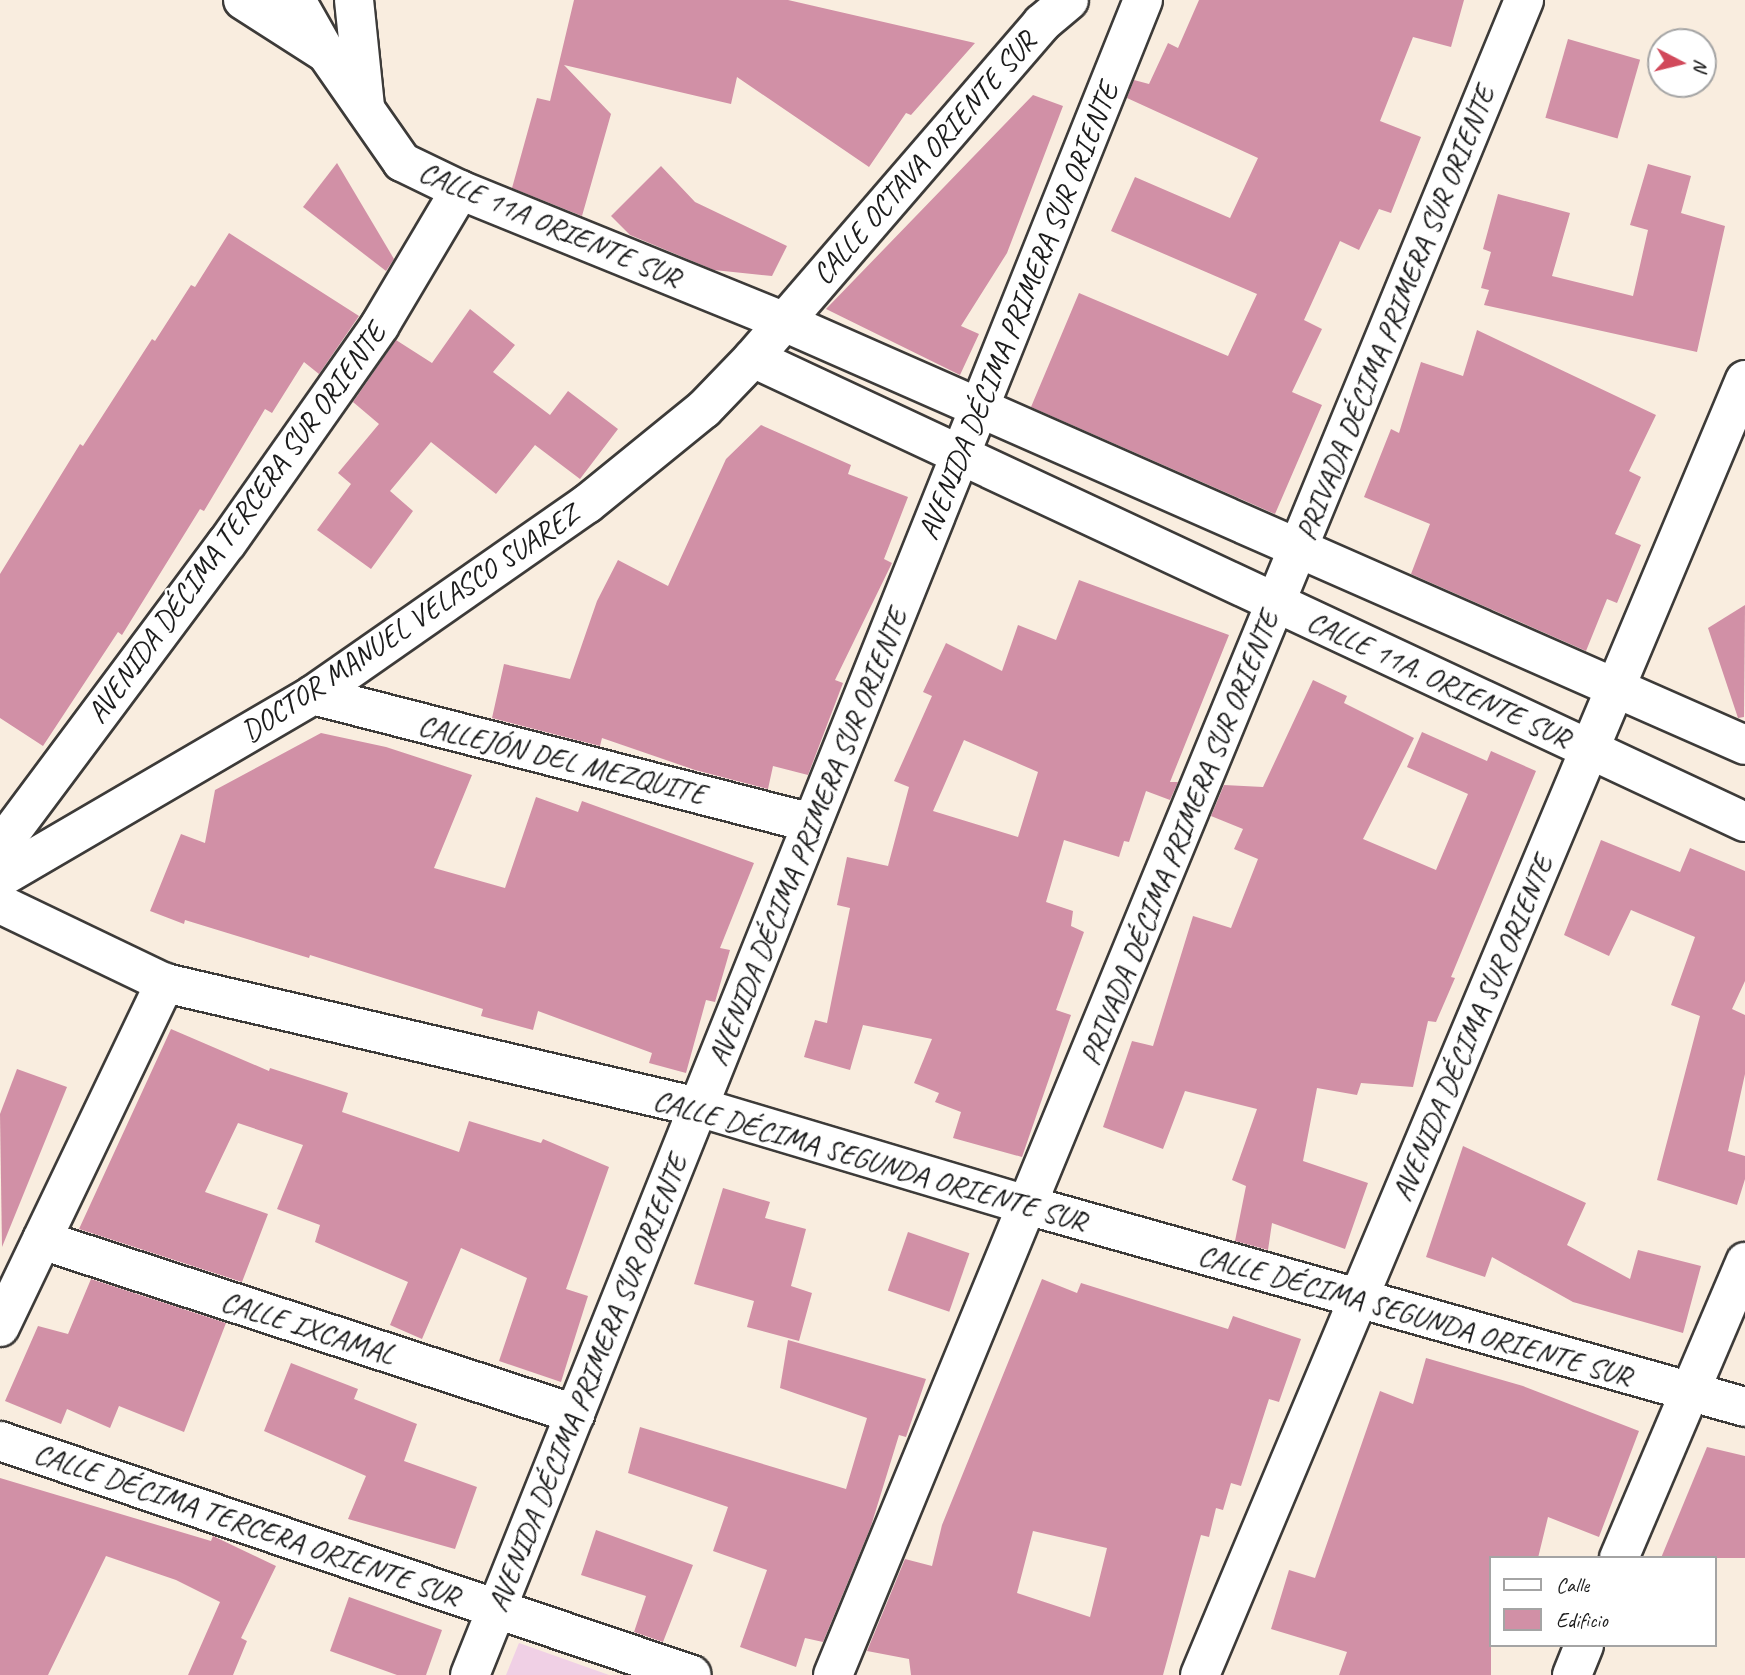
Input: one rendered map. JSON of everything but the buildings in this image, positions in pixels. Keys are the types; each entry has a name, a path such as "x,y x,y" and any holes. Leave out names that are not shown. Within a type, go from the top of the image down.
{"street":[{"name":"CALLE 11A ORIENTE SUR","path":"243,0 326,53"},
{"name":"CALLE 11A ORIENTE SUR","path":"296,0 326,53 402,162 460,190 782,321"},
{"path":"354,0 366,111"},
{"name":"CALLE OCTAVA ORIENTE SUR","path":"782,321 1042,23 1069,0"},
{"name":"AVENIDA DÉCIMA PRIMERA SUR ORIENTE","path":"470,1675 1143,0"},
{"name":"PRIVADA DÉCIMA PRIMERA SUR ORIENTE","path":"833,1675 1524,0"},
{"name":"AVENIDA DÉCIMA TERCERA SUR ORIENTE","path":"0,847 226,543 365,347 460,190"},
{"name":"DOCTOR MANUEL VELASCO SUAREZ","path":"0,878 313,695 587,505 704,409 753,358 782,321"},
{"name":"CALLE 11A. ORIENTE SUR","path":"782,321 1745,745"},
{"name":"CALLE 11A. ORIENTE SUR","path":"753,358 1745,822"},
{"name":"AVENIDA DÉCIMA SUR ORIENTE","path":"1200,1675 1745,380"},
{"name":"CALLEJÓN DEL MEZQUITE","path":"313,695 812,823"},
{"name":"CALLE DÉCIMA SEGUNDA ORIENTE SUR","path":"0,904 165,983 698,1107 1027,1205 1686,1393 1745,1406"},
{"path":"0,1327 165,983"},
{"name":"CALLE IXCAMAL","path":"42,1240 575,1414"},
{"path":"1620,1556 1686,1393 1745,1262"},
{"name":"CALLE DÉCIMA TERCERA ORIENTE SUR","path":"0,1441 692,1675"},
{"path":"1572,1675 1583,1647"}],"shaded area":[{"path":"519,1643 609,1675 506,1675"}]}
